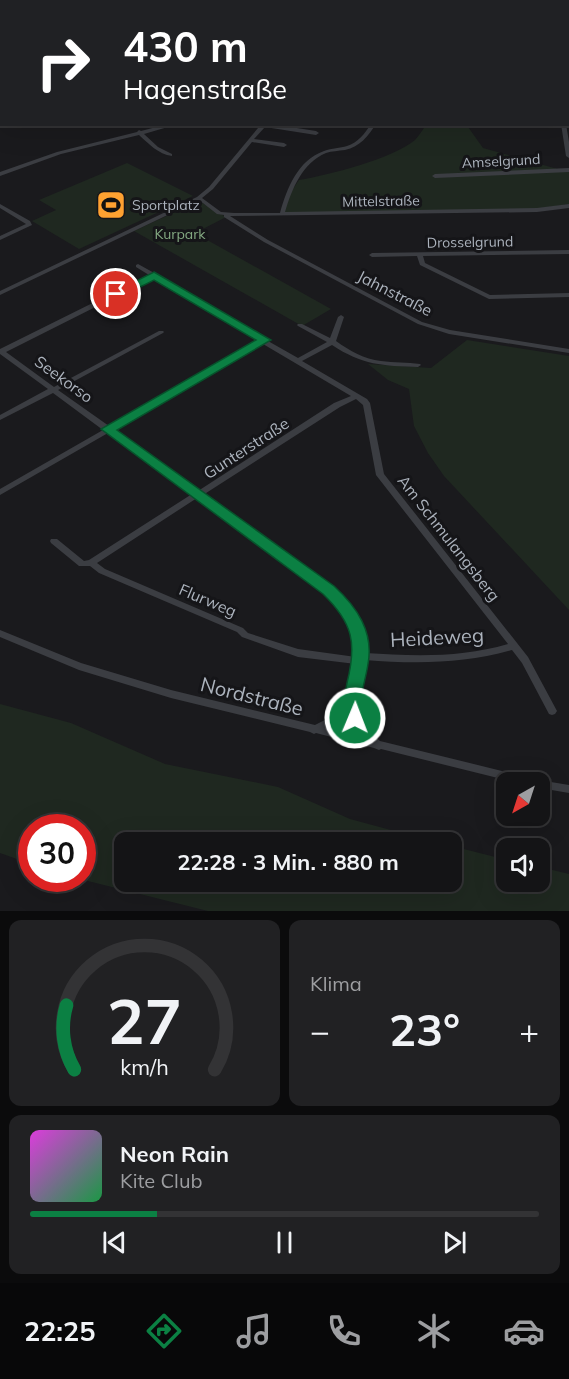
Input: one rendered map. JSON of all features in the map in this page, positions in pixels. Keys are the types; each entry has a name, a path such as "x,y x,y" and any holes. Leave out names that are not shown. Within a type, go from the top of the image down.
{"street":[{"path":"0,174 59,153 167,126"},
{"path":"0,293 199,198 211,188 263,126"},
{"path":"270,126 316,133"},
{"path":"282,214 286,195 312,160 320,155 359,145 373,126"},
{"path":"563,126 569,156"},
{"path":"139,132 156,148 170,155"},
{"path":"251,140 284,145"},
{"name":"Amselgrund","path":"435,176 569,170"},
{"path":"199,198 213,210 225,215"},
{"path":"0,206 28,222 29,225 0,238"},
{"name":"Mittelstraße","path":"225,215 537,210 569,206"},
{"name":"Jahnstraße","path":"225,215 266,241 420,322 449,332 569,351"},
{"name":"Drosselgrund","path":"372,255 569,252"},
{"path":"419,254 422,264 489,297 569,295"},
{"path":"138,266 265,340 356,397"},
{"path":"0,352 154,275"},
{"path":"298,361 332,342 341,317"},
{"path":"300,324 366,362 418,365"},
{"path":"0,418 161,332"},
{"path":"0,492 265,340"},
{"name":"Seekorso","path":"0,352 329,590 344,604 354,619 360,636 361,659 351,704"},
{"name":"Gunterstraße","path":"91,563 337,405 356,397"},
{"name":"Am Schmulangsberg","path":"356,397 367,405 380,475 514,646 533,673 552,711"},
{"name":"Flurweg","path":"54,541 82,564 91,563 102,571 240,630 244,635 298,654 361,659"},
{"name":"Nordstraße","path":"0,633 79,666 171,694 496,773"},
{"name":"Heideweg","path":"361,659 409,660 470,657 514,646"},
{"path":"314,730 341,715 351,704"},
{"path":"351,704 355,718 364,733 379,746"},
{"name":"Nordstraße","path":"550,785 569,789"}],"green space":[{"path":"425,126 470,126 468,127 483,148 561,170 569,169 569,204 537,209 284,213 288,196 299,180 376,160 415,140"},
{"name":"Sportplatz","path":"127,163 193,196 79,249 32,221 56,210 39,200"},
{"name":"Kurpark","path":"199,201 226,217 201,230 200,236 331,309 302,326 134,231"},
{"path":"467,340 569,356 569,610 444,476 428,453 414,426 409,389 388,380 368,364 431,368"},
{"path":"0,704 71,723 165,764 278,787 350,819 398,832 114,832 114,888 96,883 96,814 18,814 18,859 0,853"},
{"path":"462,849 496,857 496,892 550,892 550,869 569,874 569,911 208,911 132,892 462,892"}],"place":[{"name":"Sportplatz","path":"111,205"}],"route":[{"path":"116,294 154,275 265,340 108,429 329,590 344,604 354,619 360,636 361,661 351,704 355,718"}]}
